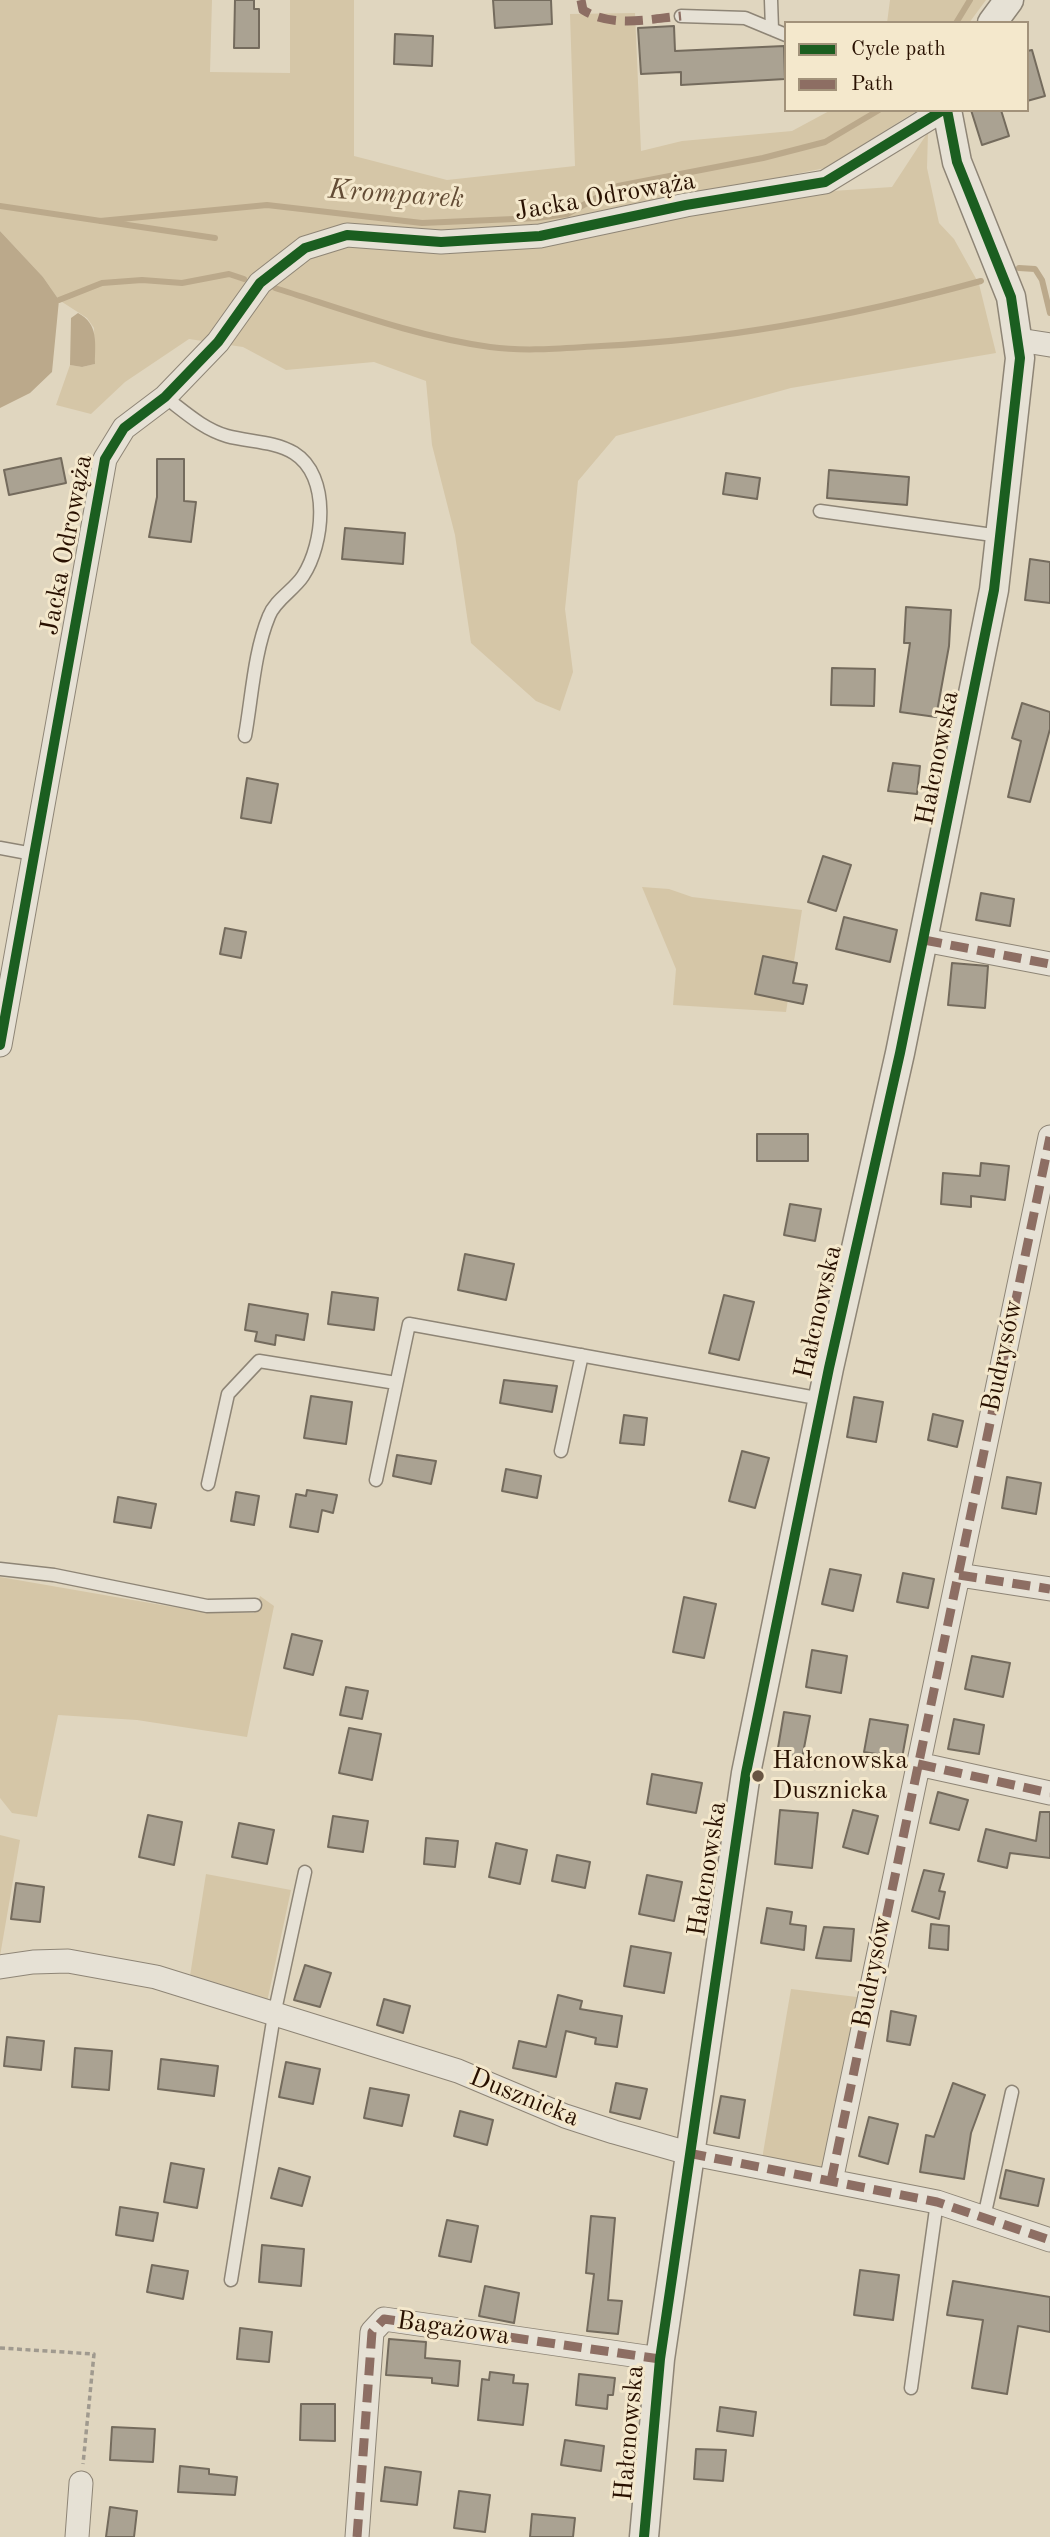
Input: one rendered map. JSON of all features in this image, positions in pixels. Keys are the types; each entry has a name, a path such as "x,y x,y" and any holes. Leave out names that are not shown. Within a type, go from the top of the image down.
{"street":[{"path":"993,21 1009,0"},
{"name":"Jacka Odrowąża","path":"0,1045 105,459 124,429 165,397 218,342 260,283 305,248 347,235 441,242 540,236 686,205 825,182 942,112"},
{"name":"Hałcnowska","path":"644,2537 660,2359 688,2153 746,1773 822,1399 924,940 980,667 1002,536 1019,340 1012,297 957,162 945,112"},
{"path":"1019,340 1050,345"},
{"path":"924,940 1050,964"},
{"name":"Budrysów","path":"831,2181 1050,1136"},
{"path":"959,1575 1050,1589"},
{"path":"918,1764 1050,1793"},
{"name":"Dusznicka","path":"0,1966 56,1961 111,1966 156,1977 458,2071 565,2116 688,2153 937,2202 1050,2240"},
{"name":"Bagażowa","path":"356,2537 372,2332 384,2319 660,2359"},
{"path":"77,2537 80,2483"}],"lane":[{"path":"771,0 772,29"},
{"path":"681,16 745,18 784,35"},
{"path":"165,397 206,428 229,436 271,444 294,453 310,468 318,491 320,525 313,556 303,577 270,613 245,736"},
{"path":"820,511 1002,536"},
{"path":"0,848 33,854"},
{"path":"376,1480 408,1324 822,1399"},
{"path":"561,1451 582,1356"},
{"path":"208,1484 228,1394 259,1361 396,1383"},
{"path":"0,1569 54,1575 206,1606 255,1605"},
{"path":"231,2280 274,2015 305,1872"},
{"path":"984,2217 1012,2092"},
{"path":"911,2388 937,2202"}],"path":[{"path":"0,2348 94,2354 80,2483"}],"shaded area":[{"path":"0,0 212,0 210,72 290,73 290,0 354,0 354,156 447,180 575,166 570,14 635,13 641,151 682,141 792,131 827,112 915,112 825,168 654,203 892,187 928,132 927,168 939,223 954,239 979,284 996,353 791,388 616,436 578,481 565,609 573,672 560,711 536,701 471,643 455,535 432,445 426,381 374,362 286,370 243,347 189,339 125,382 91,414 56,405 70,365 82,367 95,364 94,328 87,318 59,300 43,277 0,231"},
{"path":"890,0 986,0 970,21 887,21"},
{"path":"0,231 43,277 59,300 52,372 30,393 0,408"},
{"path":"78,313 85,317 93,328 95,342 95,364 82,367 70,365 71,318"},
{"path":"642,887 669,889 692,897 802,910 786,1012 673,1005 676,969"},
{"path":"0,1577 208,1613 254,1613 260,1596 274,1606 247,1737 137,1720 58,1715 37,1817 12,1813 0,1798"},
{"path":"0,1835 20,1840 0,1956"},
{"path":"206,1874 291,1890 267,2002 190,1976"},
{"path":"791,1989 857,1997 826,2169 762,2159"}],"building":[{"path":"235,0 254,0 254,9 259,9 259,48 234,48"},
{"path":"493,0 551,0 552,24 495,28"},
{"path":"674,26 675,51 784,46 784,79 681,85 681,72 641,74 638,28"},
{"path":"395,34 433,36 432,66 394,64"},
{"path":"1032,50 1045,96 1029,100 1029,51"},
{"path":"972,112 1002,112 1009,136 982,145"},
{"path":"61,458 66,483 9,495 4,470"},
{"path":"157,459 184,459 184,501 196,502 191,542 149,537 157,497"},
{"path":"829,470 909,477 907,505 827,498"},
{"path":"726,473 760,478 757,499 723,494"},
{"path":"345,528 405,533 403,564 342,559"},
{"path":"1030,559 1050,562 1050,603 1025,600"},
{"path":"906,607 951,610 949,646 936,717 900,712 910,643 904,643"},
{"path":"832,668 875,669 874,706 831,705"},
{"path":"1022,703 1050,712 1050,729 1030,802 1008,797 1021,741 1012,738"},
{"path":"893,763 920,766 917,794 888,791"},
{"path":"247,778 278,784 271,823 241,818"},
{"path":"823,856 851,865 836,911 808,902"},
{"path":"981,893 1014,899 1010,926 976,920"},
{"path":"844,917 897,930 890,962 836,949"},
{"path":"225,928 246,932 241,958 220,954"},
{"path":"763,956 797,963 793,983 807,985 803,1004 755,994"},
{"path":"952,963 988,966 985,1008 948,1005"},
{"path":"757,1134 808,1134 808,1161 757,1161"},
{"path":"981,1163 1009,1166 1005,1200 971,1196 971,1207 941,1204 943,1173 980,1176"},
{"path":"790,1204 821,1209 815,1241 784,1235"},
{"path":"465,1254 514,1264 506,1300 458,1290"},
{"path":"332,1292 378,1298 374,1330 328,1324"},
{"path":"724,1295 754,1302 739,1360 709,1353"},
{"path":"249,1304 308,1314 304,1340 276,1335 275,1345 255,1341 257,1332 245,1330"},
{"path":"504,1380 557,1386 552,1412 500,1403"},
{"path":"311,1396 352,1402 346,1444 304,1438"},
{"path":"854,1397 883,1402 876,1442 847,1437"},
{"path":"933,1414 963,1421 957,1447 928,1440"},
{"path":"624,1415 647,1418 644,1445 620,1443"},
{"path":"742,1451 769,1458 755,1508 729,1501"},
{"path":"397,1455 436,1461 431,1484 393,1476"},
{"path":"506,1469 541,1476 537,1498 502,1491"},
{"path":"1007,1477 1041,1483 1036,1514 1002,1508"},
{"path":"307,1490 337,1495 333,1513 322,1510 318,1532 290,1527 296,1494 306,1496"},
{"path":"236,1492 259,1496 254,1525 231,1521"},
{"path":"118,1497 156,1504 151,1528 114,1522"},
{"path":"830,1569 861,1575 853,1611 822,1604"},
{"path":"903,1573 934,1579 928,1608 897,1602"},
{"path":"684,1597 716,1604 704,1658 673,1652"},
{"path":"292,1634 322,1641 313,1675 284,1668"},
{"path":"812,1650 847,1656 841,1693 806,1687"},
{"path":"972,1656 1010,1663 1003,1697 965,1689"},
{"path":"346,1687 368,1691 362,1719 340,1715"},
{"path":"784,1712 810,1716 801,1764 776,1760"},
{"path":"870,1719 908,1725 902,1758 864,1752"},
{"path":"954,1719 984,1725 979,1754 948,1749"},
{"path":"349,1728 381,1734 372,1780 339,1773"},
{"path":"652,1774 702,1783 696,1813 647,1804"},
{"path":"938,1792 968,1800 959,1830 930,1823"},
{"path":"780,1810 818,1813 812,1868 775,1864"},
{"path":"853,1810 878,1816 868,1854 843,1847"},
{"path":"1040,1812 1050,1812 1050,1858 1010,1853 1007,1868 978,1861 986,1829 1036,1841"},
{"path":"148,1815 182,1822 174,1865 139,1857"},
{"path":"333,1816 368,1821 363,1852 328,1847"},
{"path":"239,1823 274,1830 267,1864 232,1857"},
{"path":"426,1838 458,1841 455,1867 424,1864"},
{"path":"496,1843 527,1850 520,1884 489,1877"},
{"path":"557,1855 590,1862 585,1888 552,1881"},
{"path":"924,1870 944,1874 939,1891 945,1892 939,1919 912,1911"},
{"path":"647,1875 682,1882 674,1921 639,1914"},
{"path":"16,1883 44,1887 40,1922 11,1919"},
{"path":"767,1908 792,1912 790,1924 806,1926 804,1950 761,1943"},
{"path":"931,1924 949,1926 948,1950 929,1948"},
{"path":"824,1927 854,1929 851,1961 816,1958"},
{"path":"631,1946 671,1953 664,1993 624,1986"},
{"path":"305,1965 331,1973 320,2007 294,2000"},
{"path":"558,1995 582,2001 580,2009 622,2016 617,2047 595,2044 596,2038 566,2031 556,2077 513,2068 519,2041 546,2047"},
{"path":"384,1999 410,2006 403,2033 377,2025"},
{"path":"891,2011 916,2016 910,2045 887,2041"},
{"path":"7,2037 44,2041 41,2070 4,2066"},
{"path":"75,2048 112,2051 109,2090 72,2087"},
{"path":"161,2059 218,2066 214,2096 158,2089"},
{"path":"286,2062 320,2069 313,2104 279,2097"},
{"path":"616,2083 647,2089 640,2119 610,2112"},
{"path":"953,2083 985,2095 971,2133 964,2179 920,2172 926,2135 934,2137"},
{"path":"370,2088 409,2095 402,2126 364,2118"},
{"path":"721,2096 745,2100 739,2138 714,2133"},
{"path":"460,2111 493,2120 487,2145 454,2136"},
{"path":"869,2117 898,2124 888,2164 859,2156"},
{"path":"171,2163 204,2169 197,2208 164,2202"},
{"path":"279,2168 310,2177 302,2206 271,2198"},
{"path":"1006,2170 1044,2179 1038,2206 1000,2198"},
{"path":"120,2207 158,2213 153,2241 116,2235"},
{"path":"591,2216 615,2218 608,2300 622,2301 618,2334 587,2331 594,2274 586,2273"},
{"path":"447,2220 478,2226 471,2262 439,2256"},
{"path":"262,2245 304,2249 301,2286 259,2282"},
{"path":"152,2265 188,2271 183,2299 147,2292"},
{"path":"860,2270 899,2275 893,2320 854,2315"},
{"path":"953,2281 1050,2297 1050,2332 1018,2326 1007,2394 972,2388 983,2320 947,2315"},
{"path":"485,2286 519,2293 514,2323 479,2316"},
{"path":"240,2328 272,2332 269,2362 237,2359"},
{"path":"389,2339 426,2342 425,2358 460,2361 458,2386 432,2383 432,2378 386,2375"},
{"path":"490,2372 514,2375 513,2383 528,2384 523,2425 478,2420 482,2379 489,2380"},
{"path":"579,2374 615,2378 613,2395 608,2395 607,2409 576,2405"},
{"path":"301,2404 335,2404 335,2441 300,2440"},
{"path":"720,2407 756,2412 753,2436 717,2431"},
{"path":"112,2427 155,2429 153,2462 110,2460"},
{"path":"565,2440 604,2446 601,2471 561,2465"},
{"path":"696,2449 726,2450 723,2481 694,2479"},
{"path":"180,2466 209,2469 209,2474 237,2477 235,2495 178,2492"},
{"path":"385,2467 421,2472 417,2505 381,2501"},
{"path":"459,2491 490,2495 485,2532 454,2528"},
{"path":"110,2507 137,2511 134,2537 106,2537"},
{"path":"532,2514 575,2518 573,2537 530,2537"}],"waterway":[{"name":"Kromparek","path":"957,21 970,0"},
{"name":"Kromparek","path":"100,221 267,205 422,223 537,218 567,214 618,186 763,158 825,142 876,112"},
{"name":"Kromparek","path":"0,206 215,238"},
{"path":"1019,268 1035,269 1042,280 1050,313"},
{"path":"59,300 102,283 142,280 182,283 229,274 244,279"},
{"path":"275,288 435,337 490,347 559,349 649,343 745,332 888,305 981,281"}],"marked path":[{"path":"581,0 583,10 594,16 618,21 681,16"},
{"path":"924,940 1050,964"},
{"path":"831,2181 1050,1137"},
{"path":"959,1575 1050,1589"},
{"path":"918,1764 1050,1793"},
{"path":"688,2153 937,2202 1050,2240"},
{"path":"357,2537 372,2332 384,2319 660,2359"}],"cycle path":[{"path":"0,1045 105,459 124,428 165,397 218,342 260,283 305,248 347,235 441,242 540,236 686,205 825,182 940,112"},
{"path":"644,2537 660,2359 746,1773 829,1368 900,1053 994,590 1020,358 1011,297 957,162 947,112"}],"place":[{"name":"Hałcnowska Dusznicka","path":"758,1776"}]}
